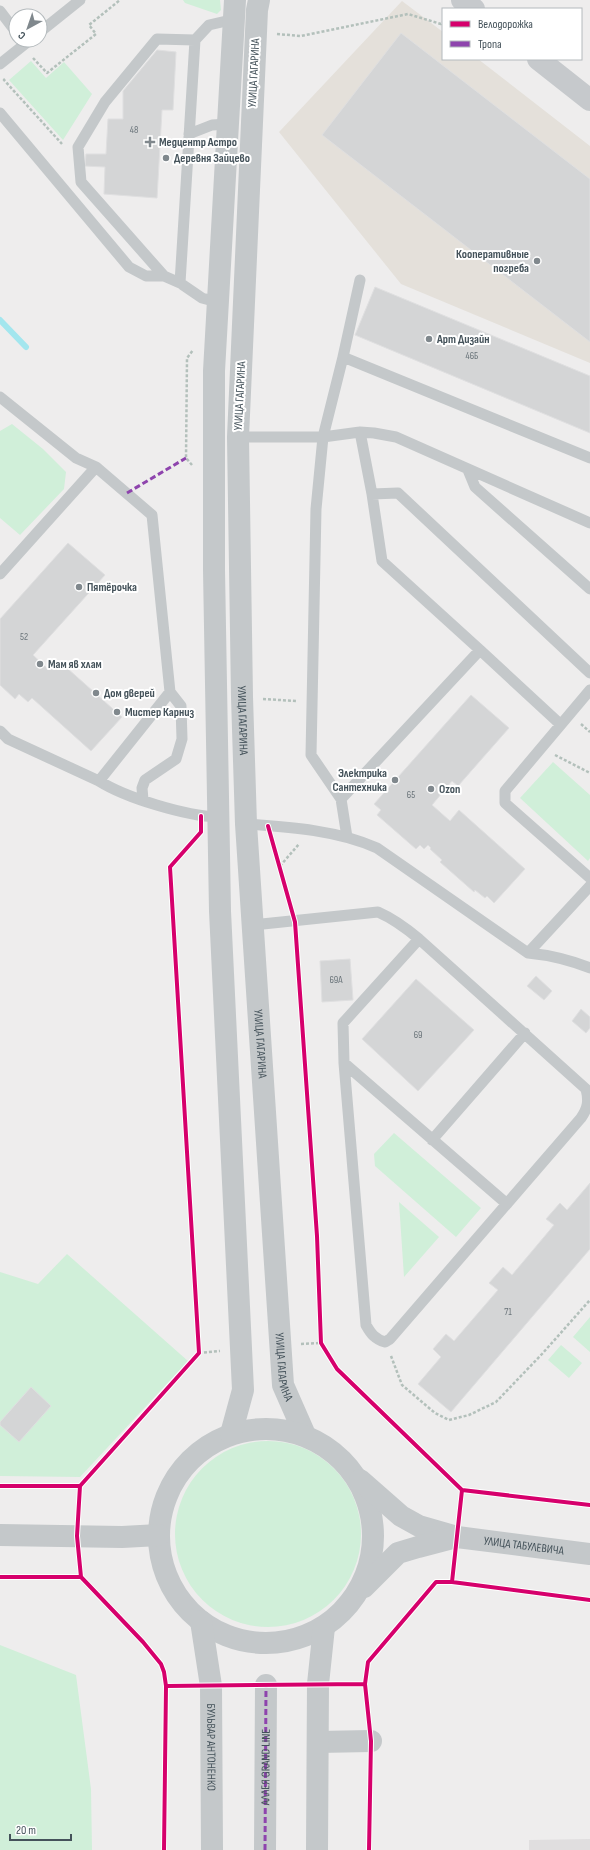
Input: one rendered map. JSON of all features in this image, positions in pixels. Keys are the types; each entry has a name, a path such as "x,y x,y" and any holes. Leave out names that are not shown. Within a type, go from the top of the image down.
{"main road":[{"path":"462,0 473,8"},
{"path":"539,60 590,100"}],"street":[{"name":"УЛИЦА ГАГАРИНА","path":"259,0 257,10 238,437 242,697 246,824 284,1385 305,1435"},
{"name":"УЛИЦА ГАГАРИНА","path":"231,1434 243,1390 220,911 214,570 214,371 235,9"},
{"path":"269,1428 305,1435 334,1452 356,1476 367,1498 373,1522 374,1540 369,1570 359,1592 343,1612 324,1627 294,1640 261,1644 229,1637 201,1621 178,1597 163,1568 159,1535 162,1509 172,1484 187,1462 202,1450 231,1434 269,1428"},
{"name":"УЛИЦА ТАБУЛЕВИЧА","path":"356,1476 401,1516 419,1526 457,1537 590,1554"},
{"path":"0,1535 122,1537 159,1535"},
{"name":"УЛИЦА ТАБУЛЕВИЧА","path":"359,1592 398,1554 418,1546 457,1537"},
{"name":"БУЛЬВАР АНТОНЕНКО","path":"201,1621 211,1686 212,1850"},
{"path":"317,1850 318,1684 324,1627"},
{"name":"АЛЛЕЯ GRAND LINE","path":"265,1850 266,1685"},
{"path":"318,1742 371,1741"}],"lane":[{"path":"48,26 80,0"},
{"path":"180,283 195,40 209,25 235,9"},
{"path":"0,11 8,22"},
{"path":"164,276 81,182 78,147 106,102 157,39 195,40"},
{"path":"0,64 18,48"},
{"path":"0,113 129,267 146,276 164,276 180,283 202,298 217,302"},
{"path":"189,134 212,125 228,124"},
{"path":"347,837 341,800 311,755 316,509 323,437 360,280"},
{"path":"343,357 590,458"},
{"path":"0,397 76,458 96,467 152,515 170,692 181,706 182,739 176,759 145,780 142,788 144,800"},
{"path":"238,437 323,437 360,432 374,432 396,438 590,523"},
{"path":"360,432 372,494 382,561 560,724"},
{"path":"0,574 96,467"},
{"path":"468,470 475,487 590,589"},
{"path":"372,494 398,493 590,673"},
{"path":"341,800 480,650"},
{"path":"590,690 505,791 505,803 590,878"},
{"path":"98,781 170,692"},
{"path":"0,731 8,739 110,788 144,800 201,816 218,817"},
{"path":"246,824 310,831 347,837 377,848 528,953 546,955 575,962 590,968"},
{"path":"528,953 590,886"},
{"path":"253,926 378,912 390,917 403,925 419,939 525,1033 586,1089 589,1098 588,1108 390,1339 385,1342 379,1341 371,1334 366,1325 344,1063 343,1023 419,939"},
{"path":"432,1140 525,1033"},
{"path":"344,1063 507,1204"}],"path":[{"path":"271,35 288,34 301,36 408,14 441,24 442,23"},
{"path":"541,748 590,773"},
{"path":"280,866 310,831"},
{"path":"278,859 282,873"},
{"path":"385,1342 402,1385 435,1413 449,1420 469,1415 496,1402 542,1354 590,1300"},
{"path":"320,1336 321,1343 325,1350"},
{"path":"194,1359 199,1354 198,1346"}],"shaded area":[{"path":"402,1 442,31 442,60 479,60 590,146 590,363 401,284 279,132"},
{"path":"590,1839 590,1850 529,1850 529,1840"}],"green space":[{"path":"183,0 220,0 221,10 217,14 185,3"},
{"path":"31,61 46,78 64,62 92,94 63,140 9,80"},
{"path":"12,424 43,449 66,472 64,489 20,535 0,518 0,431"},
{"path":"553,762 590,795 590,858 588,861 520,798"},
{"path":"394,1133 481,1208 456,1237 375,1166 374,1154"},
{"path":"399,1202 439,1237 404,1277"},
{"path":"67,1254 188,1361 80,1477 0,1476 0,1272 38,1284"},
{"path":"590,1317 590,1352 573,1337"},
{"path":"561,1345 582,1363 569,1378 548,1360"},
{"path":"268,1441 286,1443 303,1448 320,1457 334,1468 345,1482 354,1499 359,1516 361,1534 359,1552 354,1569 345,1586 334,1600 320,1611 303,1620 286,1625 268,1627 250,1625 233,1620 216,1611 202,1600 191,1586 182,1569 177,1552 175,1534 177,1516 182,1499 191,1482 202,1468 216,1457 233,1448 250,1443"},
{"path":"0,1645 76,1675 91,1789 92,1850 0,1850"}],"building":[{"name":"Кооперативные погреба","path":"401,33 590,179 590,342 322,135"},
{"path":"157,50 176,52 173,110 162,110 157,198 104,194 105,167 85,166 86,154 106,154 108,119 123,119 123,91"},
{"path":"375,287 590,376 590,433 355,335"},
{"path":"68,543 105,575 33,655 49,670 58,660 122,717 91,751 32,698 28,702 19,694 15,699 0,685 0,619"},
{"path":"471,695 509,728 458,786 452,781 432,805 450,821 459,810 525,869 494,903 487,896 485,898 475,890 474,892 440,862 442,860 430,849 431,848 428,845 424,849 420,845 416,849 377,815 381,810 374,804"},
{"path":"350,959 353,1000 322,1002 320,961"},
{"path":"536,976 552,991 544,1000 527,986"},
{"path":"416,979 474,1030 418,1091 362,1039"},
{"path":"581,1009 590,1017 590,1028 586,1033 572,1021"},
{"path":"590,1183 590,1249 451,1412 418,1384 441,1357 433,1349 446,1334 454,1341 498,1290 489,1283 503,1267 512,1275 554,1225 546,1219 560,1203 567,1210"},
{"path":"31,1387 51,1406 19,1442 0,1425 0,1422"}],"waterway":[{"path":"0,320 26,347"}],"marked path":[{"path":"127,493 186,458"},
{"path":"265,1850 266,1685"}],"cycle path":[{"path":"164,1850 166,1686 164,1672 161,1664 143,1642 81,1577 77,1536 80,1486 199,1353 170,867 201,832 201,816"},
{"path":"268,826 295,922 317,1236 321,1343 337,1369 462,1490 590,1505"},
{"path":"0,1486 80,1486"},
{"path":"452,1582 462,1490"},
{"path":"0,1577 81,1577"},
{"path":"369,1850 371,1741 365,1684 368,1662 436,1582 452,1582 590,1600"},
{"path":"166,1686 365,1684"}],"place":[{"name":"Медцентр Астро","path":"150,142"},
{"name":"Деревня Зайцево","path":"166,158"},
{"name":"Кооперативные погреба","path":"537,261"},
{"name":"Арт Дизайн","path":"429,339"},
{"name":"Пятёрочка","path":"79,587"},
{"name":"Мам яв хлам","path":"40,664"},
{"name":"Дом дверей","path":"96,693"},
{"name":"Мистер Карниз","path":"117,712"},
{"name":"Электрика Сантехника","path":"395,780"},
{"name":"Ozon","path":"431,789"}]}
